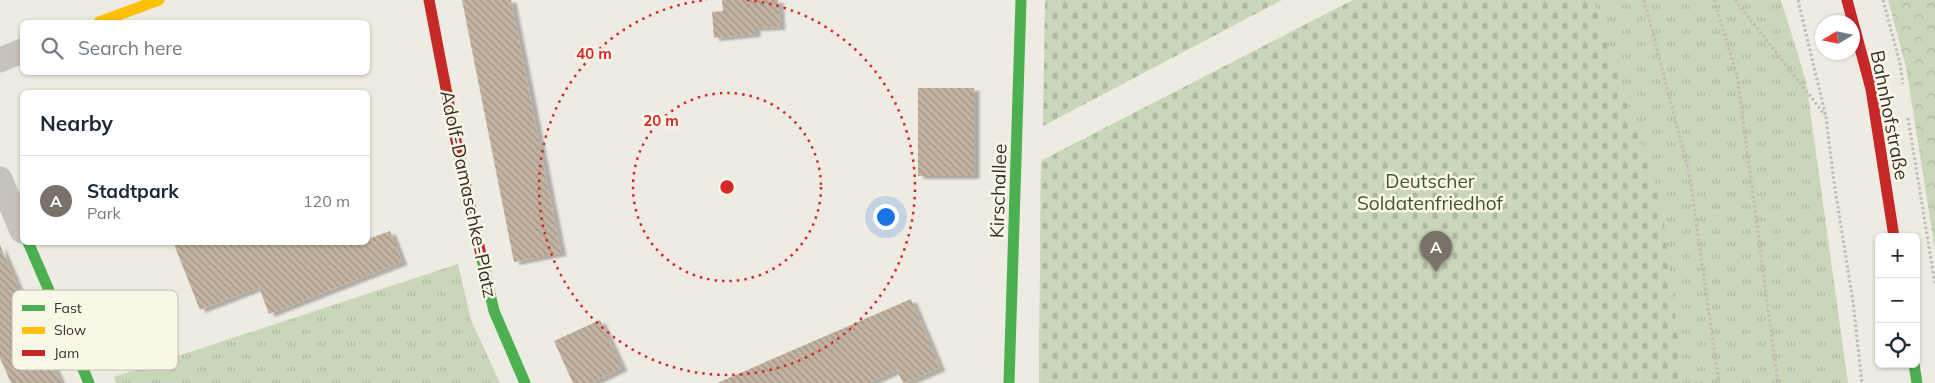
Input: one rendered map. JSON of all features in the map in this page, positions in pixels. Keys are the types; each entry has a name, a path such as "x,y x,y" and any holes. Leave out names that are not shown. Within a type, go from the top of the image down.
{"street":[{"path":"104,20 159,0"},
{"name":"Adolf-Damaschke-Platz","path":"429,0 455,136 494,312 525,383"},
{"name":"Kirschallee","path":"1008,383 1021,0"},
{"name":"Bahnhofstraße","path":"1847,0 1871,89 1893,233"},
{"path":"0,60 20,52"},
{"path":"0,179 20,226"},
{"path":"29,245 48,290"},
{"path":"1915,368 1917,383"},
{"path":"82,370 88,383"}],"path":[{"path":"1644,0 1689,172 1719,383"},
{"path":"1714,0 1737,75 1778,383"},
{"path":"1735,0 1826,117"},
{"path":"1798,0 1826,117 1853,302 1862,383"},
{"path":"1695,383 1702,383"}],"green space":[{"path":"1045,0 1282,0 1043,126"},
{"name":"Deutscher Soldatenfriedhof","path":"1353,0 1781,0 1806,81 1848,383 1039,383 1041,161"},
{"name":"Deutscher Soldatenfriedhof","path":"1353,0 1593,0 1662,206 1683,383 1039,383 1041,161"},
{"path":"1888,0 1935,0 1935,250 1906,67"},
{"path":"458,264 471,320 500,383 116,383 114,377 135,370 178,370 178,356"}],"building":[{"path":"462,0 511,0 561,253 514,262"},
{"path":"722,0 778,0 780,27 755,28 755,34 714,38 712,12 723,11"},
{"path":"918,88 974,88 974,176 918,176"},
{"path":"390,231 402,262 269,314 259,287 200,310 174,245 370,245 370,238"},
{"path":"0,245 19,290 12,290 12,370 55,370 61,383 11,383 0,358"},
{"path":"911,299 940,368 905,383 903,383 897,370 869,383 717,383"},
{"path":"600,320 622,368 591,383 573,383 554,341"}],"traffic: fast":[{"path":"1009,383 1021,0"},
{"path":"29,245 49,290"},
{"path":"481,255 494,311 525,383"},
{"path":"1915,368 1917,383"},
{"path":"83,370 89,383"}],"traffic: slow":[{"path":"104,20 159,0"}],"traffic: jam":[{"path":"429,0 455,136 481,255"},
{"path":"1847,0 1871,89 1893,233"}],"place":[{"name":"Stadtpark","path":"1436,272"}]}
